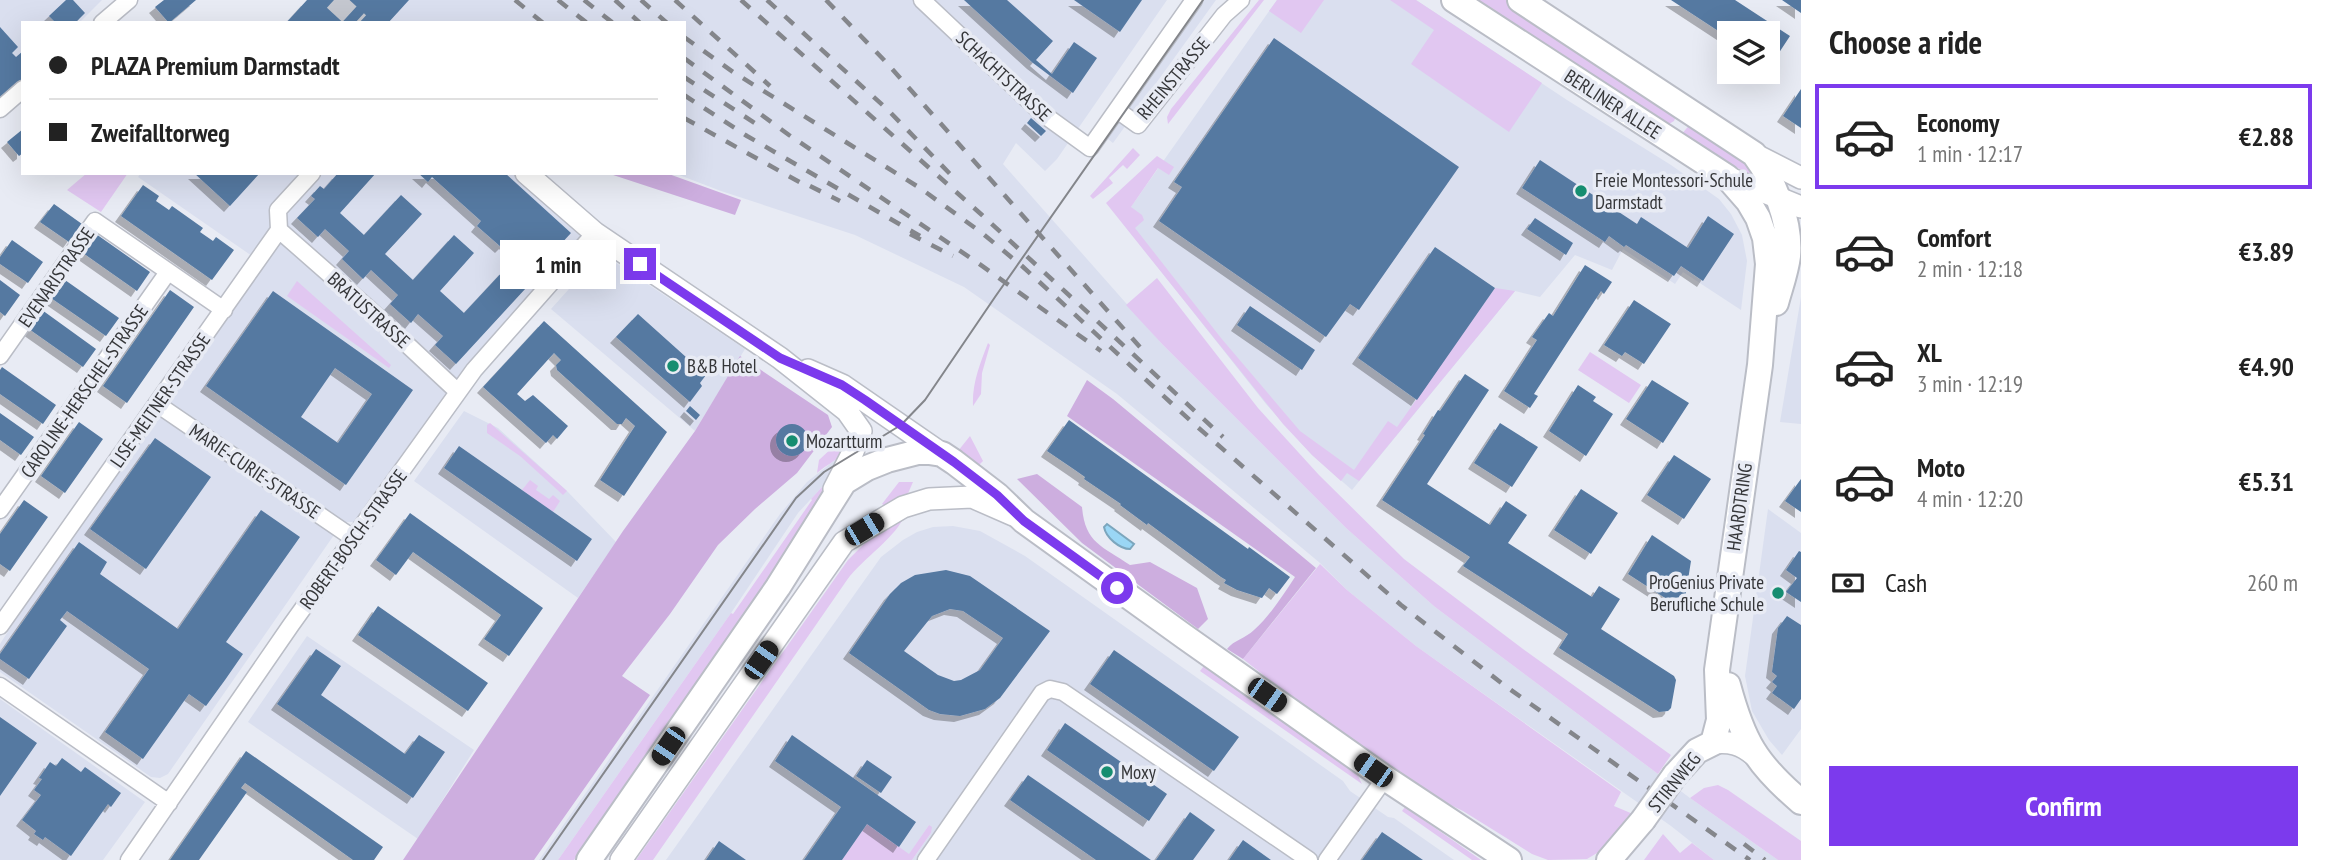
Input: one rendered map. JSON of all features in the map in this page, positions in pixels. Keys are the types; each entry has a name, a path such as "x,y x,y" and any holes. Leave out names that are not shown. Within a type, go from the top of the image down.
{"main road":[{"name":"BERLINER ALLEE","path":"1454,0 1727,177 1801,207"},
{"name":"BERLINER ALLEE","path":"1520,0 1754,154 1801,178"},
{"path":"1661,135 1680,125 1684,117 1682,107"},
{"name":"BERLINER ALLEE","path":"1754,154 1769,177 1777,197"},
{"path":"528,175 596,233 780,358 852,417 861,431 860,436 820,520"},
{"name":"HAARDTRING","path":"1713,743 1719,720 1717,670 1760,365 1768,277 1765,238 1758,218 1748,201 1727,177"},
{"name":"HAARDTRING","path":"1760,365 1792,267 1788,255 1788,238 1777,197"},
{"path":"780,358 842,385 921,439 988,488 1024,521 1385,778 1509,860"},
{"path":"589,860 778,587 844,482 867,468 909,454 942,454"},
{"path":"621,860 844,542 893,512 929,499 972,498 1024,521"},
{"name":"HAARDTRING","path":"1720,650 1737,717 1754,754 1801,802"},
{"name":"STIRNWEG","path":"1612,859 1675,775 1697,751 1713,743 1730,742 1754,754"}],"street":[{"path":"104,21 129,0"},
{"name":"SCHACHTSTRASSE","path":"922,0 1044,114 1090,148"},
{"name":"RHEINSTRASSE","path":"1090,148 1194,0"},
{"name":"RHEINSTRASSE","path":"1117,110 1138,125 1224,15 1241,0"},
{"path":"0,109 21,91"},
{"name":"LISE-MEITNER-STRASSE","path":"0,626 279,230 278,210 310,175"},
{"name":"EVENARISTRASSE","path":"0,356 95,221 224,310"},
{"name":"BRATUSTRASSE","path":"279,230 458,392"},
{"name":"ROBERT-BOSCH-STRASSE","path":"129,860 353,538 474,370 596,233"},
{"name":"CAROLINE-HERSCHEL-STRASSE","path":"0,510 168,272"},
{"name":"MARIE-CURIE-STRASSE","path":"157,404 353,538"},
{"path":"0,686 169,803"},
{"path":"926,860 1042,693 1050,689 1063,692 1309,860"},
{"path":"1327,860 1385,778"}],"shaded area":[{"path":"0,0 102,0 81,21 21,21 21,80 0,97"},
{"path":"367,0 1167,0 1057,159 1045,171 1016,143 1003,164 1163,345 1346,528 1435,607 1690,798 1778,860 1714,860 1671,826 1416,646 1117,394 964,287 855,235 679,175 686,175 686,21 391,21"},
{"path":"1199,0 1216,0 1113,143 1104,136"},
{"path":"1259,0 1264,0 1168,124 1167,117 1171,109"},
{"path":"1277,0 1416,0 1671,165 1719,199 1742,235 1747,261 1741,310 1683,272 1675,284 1623,249 1612,270 1575,255 1540,297 1515,291 1352,490 1312,455 1266,404 1121,221"},
{"path":"1277,0 1324,0 1301,33 1269,11"},
{"path":"1390,0 1416,0 1542,83 1509,132 1411,64 1434,30"},
{"path":"1473,0 1506,0 1670,106 1676,116 1674,121 1669,124 1661,123"},
{"path":"1692,122 1742,157 1756,178 1680,136"},
{"path":"1133,148 1140,155 1127,169 1123,165 1109,178 1113,183 1093,199 1090,196"},
{"path":"1157,156 1174,167 1169,175 1158,168 1131,207 1142,215 1144,220 1135,228 1221,338 1300,431 1354,470 1388,421 1397,427 1495,288 1515,291 1359,481 1347,473 1341,481 1283,424 1106,203"},
{"path":"85,175 127,175 101,212 67,190"},
{"path":"517,175 584,237 366,511 354,522 343,522 168,774 160,778 151,777 0,672 0,644 213,311 252,256 138,177"},
{"path":"613,175 672,175 741,200 735,215"},
{"path":"600,257 607,257 745,349 695,431 551,309"},
{"path":"1157,278 1258,408 1319,475 1404,559 1523,649 1671,755 1658,774 1435,607 1346,528 1126,305"},
{"path":"297,281 391,365 389,368 287,296"},
{"path":"1801,297 1801,424 1780,422"},
{"path":"988,343 990,345 982,373 981,394 973,406 975,381"},
{"path":"1590,352 1641,385 1629,403 1578,370"},
{"path":"740,356 828,415 832,427 797,473 718,545 622,676 650,695 534,860 403,860 623,531 695,431"},
{"path":"1087,380 1316,568 1243,659 1227,649 1260,624 1295,577 1067,416"},
{"path":"464,411 498,428 567,491 616,542 578,598 414,481"},
{"path":"490,423 567,491 563,495 520,456 487,433 487,425"},
{"path":"849,432 844,452 817,473 819,460"},
{"path":"970,436 983,461 979,465 958,451"},
{"path":"845,452 824,488 822,487 798,513 558,860 539,860 780,514 807,482"},
{"path":"1037,474 1082,507 1087,529 1103,548 1130,565 1150,562 1197,588 1208,619 1198,629 1082,543 1017,479"},
{"path":"530,480 538,486 536,490 549,499 553,495 560,501 553,512 522,490"},
{"path":"899,482 913,482 906,498 887,507 882,504"},
{"path":"824,488 769,581 574,860 558,860 731,613 733,614 811,499"},
{"name":"ProGenius Private Berufliche Schule","path":"1768,509 1801,533 1801,729 1782,755 1769,740 1752,711 1745,676"},
{"path":"905,514 888,539 847,580 653,860 636,860 848,560 875,533"},
{"path":"953,526 980,531 1025,556 1343,781 1350,791 1454,860 912,860 931,833 929,825 909,855 842,860 666,860 881,557 917,532 933,527"},
{"path":"1320,564 1347,590 1416,646 1621,792 1614,806 1640,817 1602,850 1587,859 1548,860 1532,854 1463,811 1430,795 1314,715 1243,659"},
{"path":"307,636 474,750 418,839 248,722"},
{"path":"1204,666 1351,767 1362,784 1200,671"},
{"path":"0,699 145,802 103,860 0,860"},
{"path":"1718,785 1801,841 1801,860 1778,860 1690,798 1704,788"},
{"path":"1405,807 1481,860 1472,860 1402,811"},
{"path":"867,824 909,854 929,825 932,827 931,833 912,860 842,860"},
{"path":"1663,834 1680,853 1692,843 1714,860 1644,860"}],"water":[{"path":"1107,524 1134,544 1130,549 1110,539 1104,527"}],"building":[{"path":"66,0 73,0 85,13 77,21 54,21 49,16"},
{"path":"164,0 196,0 171,21 167,21 155,7"},
{"path":"307,0 409,0 390,21 288,21"},
{"path":"964,0 1007,0 1053,41 1036,60 1052,74 1074,42 1097,58 1073,93 1033,63"},
{"path":"1074,0 1142,0 1120,32"},
{"path":"1671,0 1735,0 1767,21 1717,21 1717,30"},
{"path":"1782,0 1801,0 1801,13"},
{"path":"0,27 18,47 12,53 16,57 21,53 21,80 0,98"},
{"path":"1780,29 1790,36 1780,51"},
{"path":"1274,38 1459,167 1359,310 1350,304 1326,337 1159,221 1182,187 1174,182"},
{"path":"1801,89 1801,128 1783,116"},
{"path":"1031,118 1046,131 1041,136 1027,123"},
{"path":"21,131 21,154 19,156 7,142"},
{"path":"1540,160 1637,224 1641,217 1688,248 1708,216 1734,234 1703,281 1681,266 1674,276 1609,236 1605,242 1522,188"},
{"path":"196,175 258,175 230,206"},
{"path":"336,175 374,175 340,213 364,235 401,195 422,214 385,254 413,280 454,235 474,253 440,291 464,313 505,269 526,288 456,364 435,345 443,336 418,314 411,323 390,304 398,295 371,270 363,279 342,259 349,251 325,229 318,237 297,218 315,199 311,196 320,186 324,189"},
{"path":"420,175 507,175 571,233 536,271 505,243 501,247 477,226 481,221 432,177 428,182"},
{"path":"143,185 159,196 156,201 169,210 172,206 203,228 200,232 213,241 216,237 234,250 212,280 121,216"},
{"path":"54,204 82,224 69,242 40,222"},
{"path":"1535,218 1573,243 1566,255 1527,229"},
{"path":"96,234 150,272 137,291 83,253"},
{"path":"12,240 43,262 28,283 0,264 0,257"},
{"path":"1435,247 1495,288 1417,400 1358,358"},
{"path":"1585,265 1612,282 1604,294 1601,291 1567,343 1534,394 1538,396 1530,408 1504,391 1537,340 1532,337 1549,313 1553,316"},
{"path":"0,280 20,295 5,316 0,312"},
{"path":"65,280 119,318 106,336 51,298"},
{"path":"170,290 194,307 127,403 103,386"},
{"path":"273,291 413,390 346,485 206,386","holes":["335,368 372,394 338,443 301,417"]},
{"path":"1634,300 1671,324 1644,364 1625,352 1622,356 1604,345"},
{"path":"1250,306 1315,350 1302,370 1237,325"},
{"path":"42,310 96,349 83,367 29,329"},
{"name":"B&B Hotel","path":"638,314 706,375 700,383 702,386 690,402 616,337"},
{"path":"544,321 667,432 624,496 600,480 635,426 626,418 622,424 617,424 557,370 556,365 561,360 554,353 517,394 525,401 533,395 568,426 557,439 553,435 546,443 483,387"},
{"path":"2,367 56,405 43,424 0,394"},
{"path":"1465,374 1489,390 1427,484 1490,525 1506,501 1527,515 1508,543 1592,597 1599,586 1620,599 1601,629 1674,676 1676,680 1671,708 1668,711 1659,712 1559,648 1568,634 1463,566 1470,557 1382,500 1425,435 1423,434 1438,410 1440,411"},
{"path":"1652,380 1689,403 1663,443 1626,419"},
{"path":"1578,385 1596,397 1593,401 1613,414 1586,456 1549,431"},
{"path":"690,406 700,415 696,420 686,411"},
{"path":"0,413 34,437 21,455 0,440"},
{"path":"1069,420 1290,577 1277,594 1269,588 1262,598 1224,583 1226,580 1047,451"},
{"path":"79,422 103,439 65,493 41,476"},
{"path":"1500,423 1538,447 1512,487 1474,463"},
{"name":"Mozartturm","path":"792,424 803,429 808,440 803,451 792,456 781,451 776,440 781,429"},
{"path":"155,438 211,477 146,569 90,529"},
{"path":"459,446 592,539 577,561 444,468"},
{"path":"1674,455 1711,479 1684,519 1647,495"},
{"path":"1801,479 1801,512 1785,501"},
{"path":"1581,489 1618,513 1591,554 1554,530"},
{"path":"24,500 48,517 10,571 0,564 0,534"},
{"path":"261,510 300,537 226,642 243,654 225,680 206,706 189,694 143,759 105,732 149,669 67,611 60,620 67,626 29,679 0,659 0,654 79,542 107,562 100,574 178,629"},
{"path":"410,513 543,608 509,656 484,639 501,615 413,552 396,575 376,560"},
{"path":"1652,535 1691,561 1684,605 1676,605 1628,574"},
{"path":"1799,551 1801,602 1786,592 1797,578 1786,570"},
{"path":"946,570 970,576 1050,631 1000,698 985,709 960,716 929,710 849,653 890,594 901,583 915,575","holes":["950,609 963,611 1003,638 980,670 954,681 938,675 904,651 932,616"]},
{"path":"378,606 488,683 468,711 358,635"},
{"path":"1787,616 1801,625 1801,699 1794,709 1772,693 1777,686 1772,682 1777,676 1772,672 1778,628"},
{"path":"316,649 341,666 321,695 405,754 419,735 445,752 413,798 277,704"},
{"path":"1114,650 1239,737 1214,771 1090,684"},
{"path":"0,717 37,743 0,796"},
{"name":"Moxy","path":"1065,723 1167,794 1149,821 1047,750"},
{"path":"792,735 916,822 899,847 867,824 842,860 804,860 841,807 775,761"},
{"path":"246,751 383,847 374,860 353,860 245,783 241,788 247,792 199,860 170,860"},
{"path":"62,758 81,772 85,767 121,793 111,807 108,804 71,856 45,837 43,840 34,834 36,831 22,820 41,795 34,790 42,779 39,778 50,762 56,766"},
{"path":"867,760 892,777 881,793 856,776"},
{"path":"1028,775 1151,860 1096,860 1010,800"},
{"path":"1190,812 1215,830 1193,860 1156,860"},
{"path":"1382,832 1423,860 1362,860"},
{"path":"1243,840 1271,860 1229,860"},
{"path":"719,841 746,860 706,860"}],"tunnel":[{"path":"334,0 357,21"}],"tram line":[{"path":"543,860 796,498 824,472 901,425 925,400 1203,0"}],"railway":[{"path":"515,0 541,21"},
{"path":"558,0 584,21"},
{"path":"584,0 610,21"},
{"path":"615,0 638,21"},
{"path":"641,0 665,21"},
{"path":"675,0 770,86"},
{"path":"741,0 982,215 1223,437"},
{"path":"767,0 888,110 954,178"},
{"path":"826,0 884,60 1147,355"},
{"path":"686,38 733,72 920,188 982,233 1401,605 1504,685 1750,860"},
{"path":"686,59 789,135 978,263 1101,351"},
{"path":"686,78 764,129"},
{"path":"686,96 747,136 920,236"},
{"path":"686,119 803,184"},
{"path":"810,186 840,201"},
{"path":"910,234 953,256"},
{"path":"1744,844 1765,860"}],"place":[{"name":"Freie Montessori-Schule Darmstadt","path":"1581,191"},
{"name":"B&B Hotel","path":"673,366"},
{"name":"Mozartturm","path":"792,441"},
{"name":"ProGenius Private Berufliche Schule","path":"1778,593"},
{"name":"Moxy","path":"1107,772"}],"route":[{"path":"640,264 780,358 842,385 865,400 972,475 1024,521 1117,588"}]}
